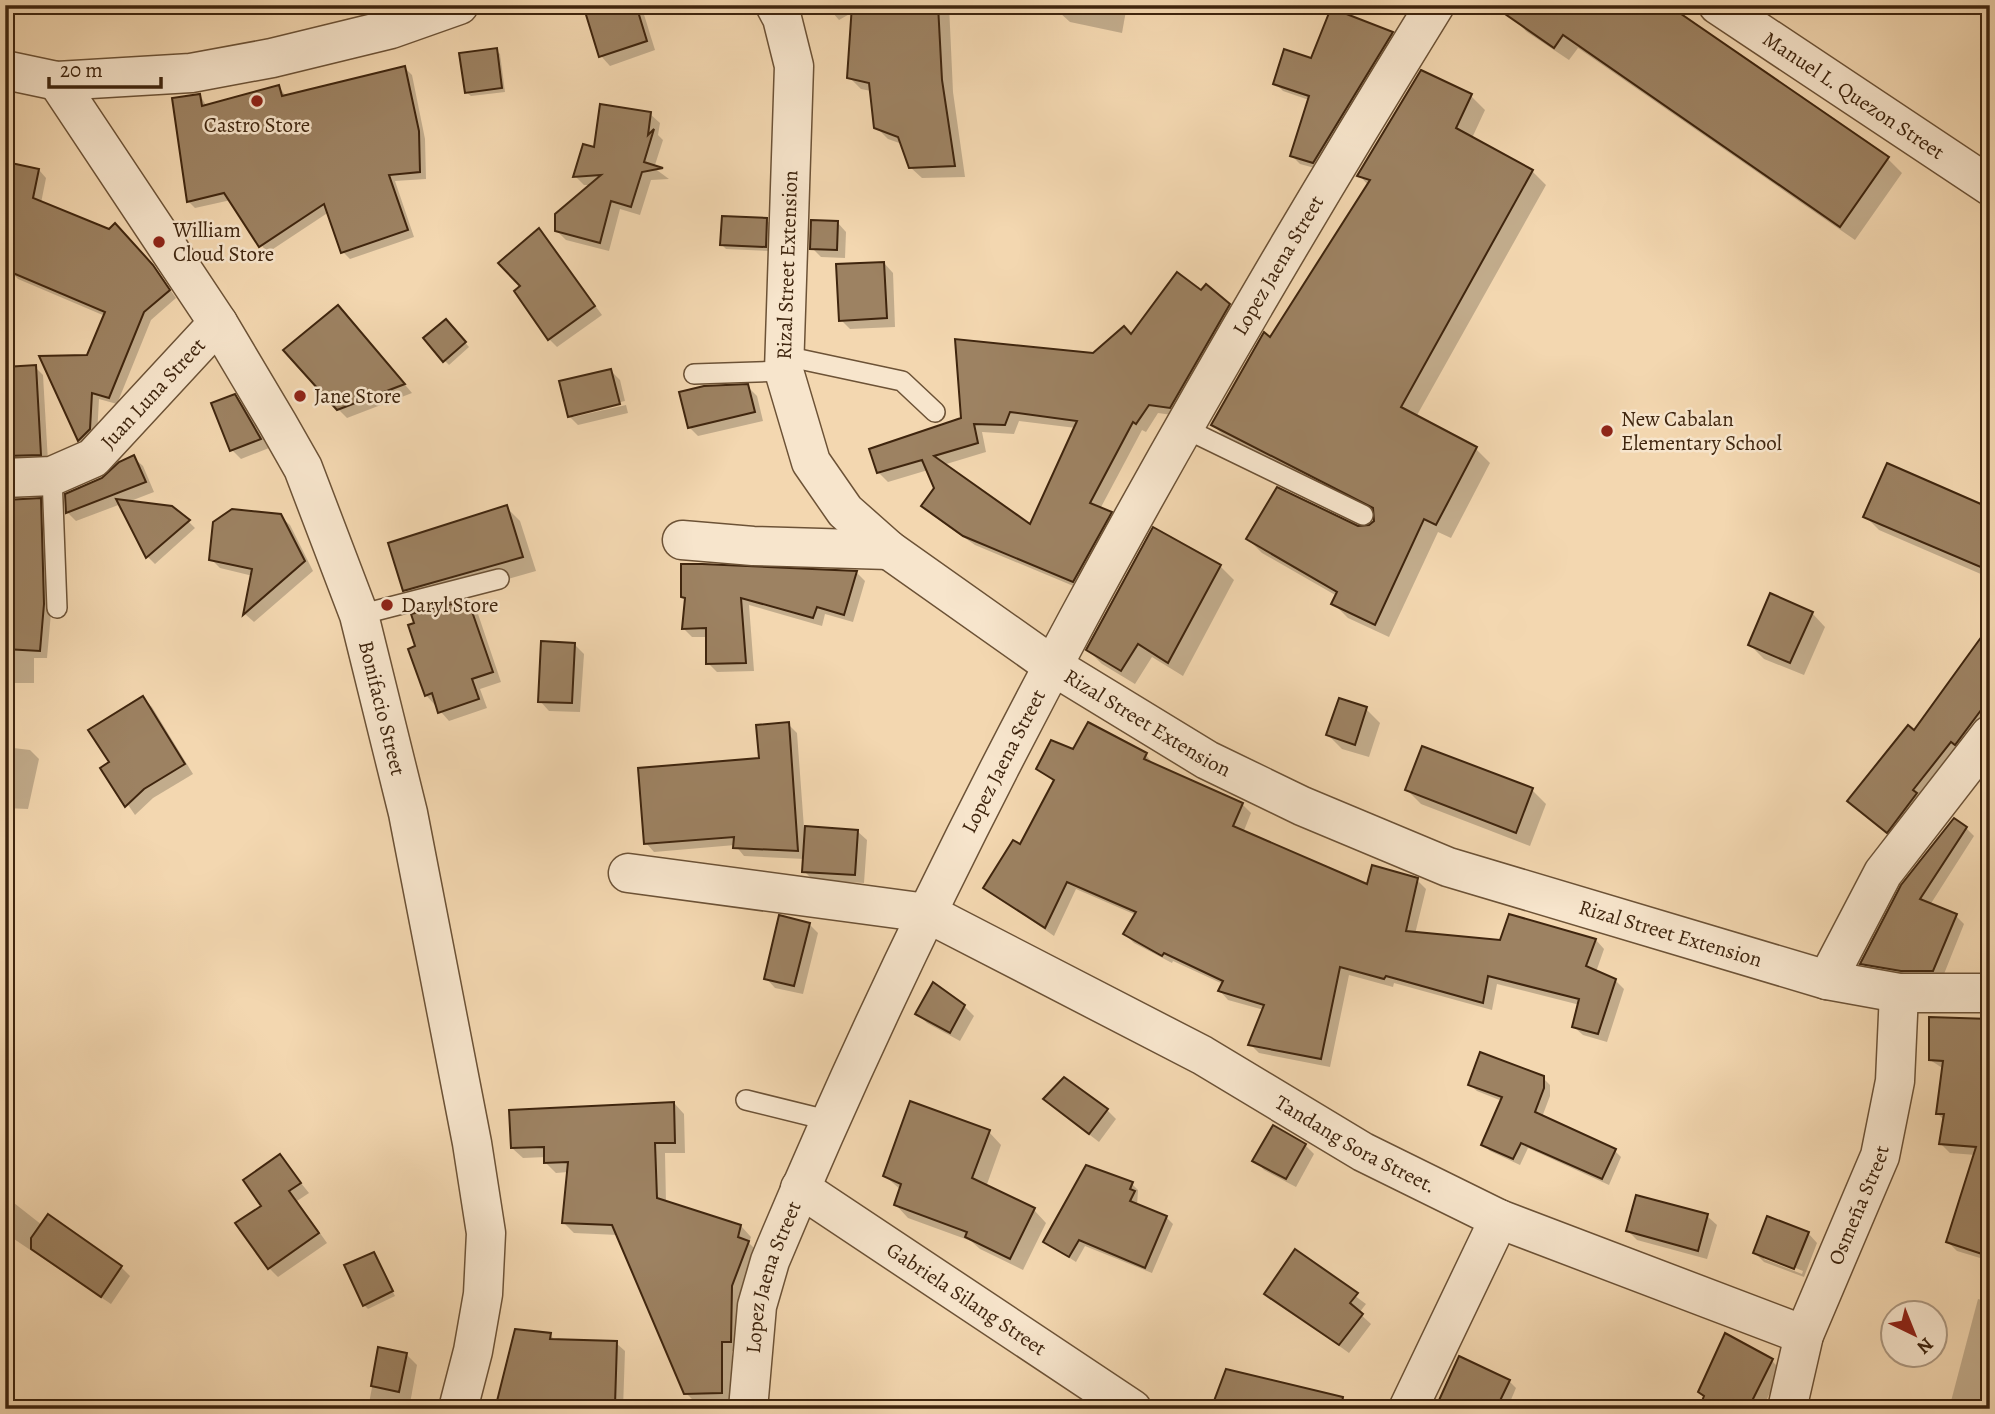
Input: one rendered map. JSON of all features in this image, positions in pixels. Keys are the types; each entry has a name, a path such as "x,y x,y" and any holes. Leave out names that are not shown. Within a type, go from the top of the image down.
{"street":[{"path":"5,69 57,81 191,73 272,58 391,29 459,5"},
{"name":"Rizal Street Extension","path":"775,5 782,18 794,66 784,363 811,462 845,511 888,550 1053,666 1207,760 1302,806 1448,867 1827,980 1899,992 1990,993"},
{"name":"Lopez Jaena Street","path":"748,1409 757,1306 770,1261 800,1188 927,913 1053,666 1184,428 1326,182 1435,5"},
{"name":"Manuel L. Quezon Street","path":"1718,5 1990,186"},
{"name":"Bonifacio Street","path":"57,81 218,323 303,468 359,615 408,813 472,1143 486,1233 483,1294 473,1351 458,1409"},
{"name":"Juan Luna Street","path":"5,478 52,476 93,458 218,323"},
{"path":"682,540 753,546 888,550"},
{"path":"1827,980 1883,873 1990,735"},
{"name":"Tandang Sora Street.","path":"628,873 927,913 1202,1055 1363,1152 1499,1219 1804,1335"},
{"name":"Osmeña Street","path":"1787,1409 1804,1335 1880,1156 1895,1081 1899,992"},
{"name":"Gabriela Silang Street","path":"800,1188 1132,1409"},
{"path":"1408,1409 1499,1219"}],"lane":[{"path":"694,374 784,363 902,381 935,412"},
{"path":"1184,428 1363,515"},
{"path":"52,476 57,608"},
{"path":"359,615 499,579"},
{"path":"746,1100 831,1121"}],"building":[{"path":"583,5 636,5 647,41 599,57"},
{"path":"852,5 938,5 942,80 955,166 909,168 898,137 874,128 869,83 847,78"},
{"path":"1492,5 1668,5 1889,157 1840,227 1563,35 1554,48"},
{"path":"1331,8 1393,32 1313,163 1290,156 1309,96 1273,84 1284,49 1311,58"},
{"path":"497,48 502,88 465,93 459,53"},
{"path":"405,66 419,131 420,172 389,175 408,230 341,253 324,204 259,247 224,193 187,202 172,98 200,94 202,106 279,85 282,96"},
{"path":"1421,70 1472,94 1456,128 1533,170 1401,407 1477,447 1436,525 1424,519 1375,625 1331,604 1337,592 1246,539 1277,487 1358,526 1369,525 1374,521 1373,508 1211,425 1264,332 1270,337 1370,180 1357,176"},
{"path":"600,104 651,112 648,135 654,129 644,162 663,168 642,172 631,207 611,201 600,243 555,231 555,214 601,175 573,177 583,144 594,147"},
{"path":"11,163 39,169 33,198 109,229 115,223 153,265 170,290 144,312 109,398 92,393 90,429 78,441 39,356 87,355 105,312 8,271 10,267 5,267 5,186"},
{"path":"722,216 767,218 766,247 720,245"},
{"path":"811,220 838,221 837,250 810,249"},
{"path":"539,228 595,306 548,340 514,291 520,286 498,263"},
{"path":"884,262 887,318 839,321 836,264"},
{"path":"1177,272 1201,290 1206,284 1230,304 1170,408 1149,405 1136,424 1133,422 1090,503 1112,512 1073,582 963,536 921,506 934,488 922,460 877,473 869,449 961,418 955,339 1093,353 1124,326 1131,334","holes":["1010,412 1077,421 1030,524 934,456 978,443 974,424 1005,425"]},
{"path":"338,305 405,384 337,410 283,350"},
{"path":"446,319 466,342 443,362 423,338"},
{"path":"36,365 41,455 5,456 5,367"},
{"path":"611,369 620,404 568,417 559,381"},
{"path":"748,384 755,412 688,428 679,392 704,386"},
{"path":"235,394 261,439 230,451 211,403"},
{"path":"134,455 146,482 66,513 65,494 102,478 119,462"},
{"path":"1887,463 1990,508 1990,571 1863,517"},
{"path":"41,498 44,604 40,651 5,649 5,500"},
{"path":"116,499 172,506 190,520 146,558"},
{"path":"507,505 523,557 403,591 388,543"},
{"path":"232,509 281,514 305,561 243,615 252,569 209,560 213,522"},
{"path":"1153,527 1221,565 1168,663 1138,644 1121,671 1086,650"},
{"path":"681,564 857,571 844,615 817,607 813,618 741,598 746,663 706,664 706,628 682,629 685,598 681,597"},
{"path":"1770,593 1813,612 1790,663 1748,645"},
{"path":"468,600 493,672 472,679 479,699 438,713 432,693 425,696 408,649 415,646 408,625 414,623 411,614"},
{"path":"1990,625 1990,698 1955,745 1951,742 1913,790 1917,793 1887,833 1847,801 1908,725 1914,730"},
{"path":"541,641 575,643 572,703 538,702"},
{"path":"143,696 185,764 144,789 125,807 100,768 109,762 88,730"},
{"path":"1339,698 1367,707 1355,745 1326,735"},
{"path":"789,722 798,851 733,848 734,837 644,844 638,768 759,758 756,725"},
{"path":"1088,722 1147,753 1144,759 1243,803 1233,826 1367,884 1372,865 1418,878 1406,931 1500,940 1509,914 1596,939 1586,966 1616,979 1598,1034 1572,1027 1579,999 1488,976 1483,1003 1386,976 1384,979 1340,967 1321,1059 1248,1045 1264,1005 1218,991 1223,981 1164,953 1162,956 1123,934 1136,912 1067,882 1045,928 983,888 1013,840 1020,844 1054,780 1036,769 1051,740 1073,749"},
{"path":"1422,746 1533,788 1516,833 1405,790"},
{"path":"1954,818 1967,827 1920,899 1957,914 1933,971 1901,971 1860,964 1901,885"},
{"path":"805,826 858,830 855,875 802,872"},
{"path":"779,915 810,923 794,986 764,979"},
{"path":"933,982 965,1005 950,1033 915,1014"},
{"path":"1929,1017 1990,1019 1990,1231 1982,1254 1946,1242 1976,1147 1939,1144 1944,1114 1936,1114 1943,1061 1929,1060"},
{"path":"1480,1052 1544,1076 1544,1088 1535,1112 1616,1149 1602,1179 1521,1143 1513,1159 1481,1145 1502,1097 1468,1085"},
{"path":"1064,1077 1108,1109 1089,1134 1043,1099"},
{"path":"910,1101 990,1130 972,1178 1035,1208 1010,1259 965,1237 967,1232 894,1205 901,1184 883,1176"},
{"path":"674,1102 675,1143 655,1143 657,1198 741,1225 738,1237 749,1241 732,1286 731,1342 722,1342 722,1393 684,1394 612,1225 562,1223 568,1162 544,1163 544,1147 511,1148 509,1110"},
{"path":"1273,1125 1306,1144 1286,1179 1252,1161"},
{"path":"280,1154 301,1183 289,1191 319,1233 268,1269 235,1223 261,1206 243,1180"},
{"path":"1086,1165 1133,1182 1130,1189 1135,1191 1130,1201 1167,1216 1145,1268 1079,1240 1069,1257 1043,1242"},
{"path":"1636,1195 1708,1214 1698,1251 1626,1231"},
{"path":"48,1214 122,1266 101,1297 31,1249 31,1238"},
{"path":"1767,1216 1809,1232 1794,1269 1753,1253"},
{"path":"1295,1249 1358,1293 1350,1303 1363,1314 1339,1345 1264,1294"},
{"path":"374,1252 393,1291 363,1306 344,1265"},
{"path":"515,1329 551,1333 550,1339 617,1341 615,1405 497,1401"},
{"path":"1725,1333 1773,1359 1748,1409 1699,1409 1704,1396 1698,1392"},
{"path":"378,1347 407,1353 399,1392 371,1386"},
{"path":"1459,1356 1510,1380 1496,1409 1435,1409"},
{"path":"1226,1369 1343,1397 1341,1409 1211,1409"}],"place":[{"name":"Castro Store","path":"257,101"},
{"name":"William Cloud Store","path":"159,242"},
{"name":"Jane Store","path":"300,396"},
{"name":"New Cabalan Elementary School","path":"1607,431"},
{"name":"Daryl Store","path":"387,605"}]}
